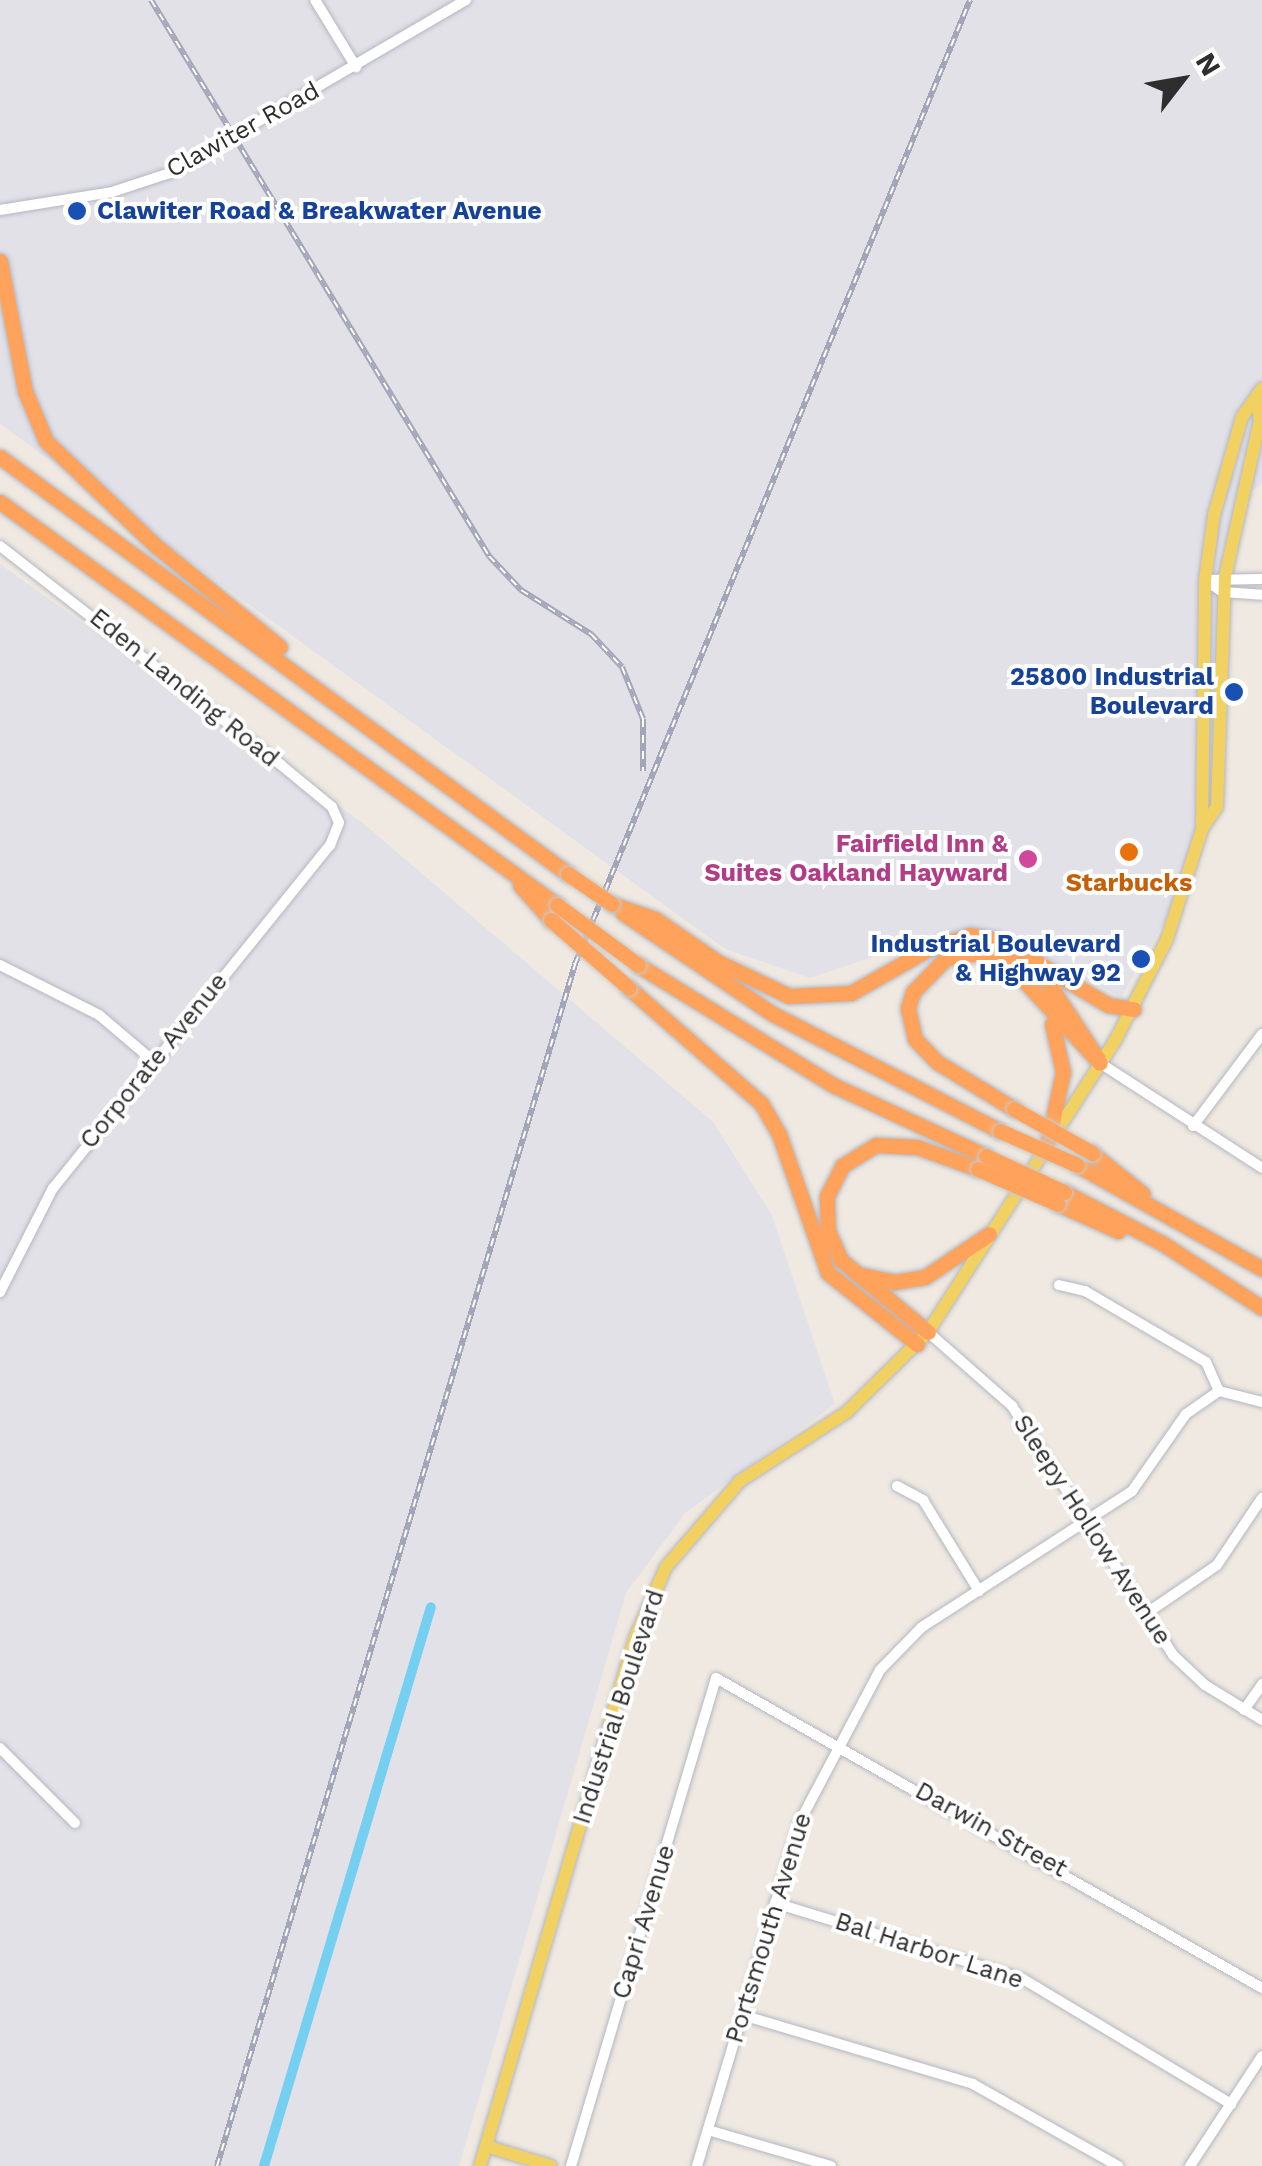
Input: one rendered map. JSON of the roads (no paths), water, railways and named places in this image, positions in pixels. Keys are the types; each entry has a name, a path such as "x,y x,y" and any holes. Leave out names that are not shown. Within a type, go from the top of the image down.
{"highway":[{"path":"0,261 25,392 46,442 155,545 338,700"},
{"path":"0,457 338,700 568,874 612,904 718,962 800,998 851,993 958,937 999,940 1108,1005 1134,1009"},
{"path":"0,502 508,870 629,988 761,1103 779,1134 828,1272 922,1338"},
{"path":"554,912 835,1086 1195,1265 1262,1308"},
{"path":"653,926 773,1014 1152,1204 1262,1270"},
{"path":"1100,1063 1007,962 970,951 925,973 908,1008 915,1039 926,1054 1092,1153 1152,1204"},
{"path":"1031,957 1100,1063"},
{"path":"1042,1002 1063,1056 1048,1141"},
{"path":"922,1338 853,1273 832,1242 826,1207 831,1184 856,1152 906,1144 982,1162"},
{"path":"853,1273 894,1282 925,1277 988,1234"}],"main road":[{"name":"Industrial Boulevard","path":"480,2166 636,1638 666,1567 740,1481 847,1412 922,1338 1134,1009 1180,909 1202,829 1205,580 1214,515 1242,417 1256,402 1262,388"},
{"name":"Industrial Boulevard","path":"1202,829 1217,807 1223,763 1224,576 1260,420 1256,402"},
{"path":"486,2146 551,2166"}],"street":[{"path":"315,0 356,67"},
{"name":"Clawiter Road","path":"0,210 112,192 170,173 466,0"},
{"name":"Eden Landing Road","path":"0,546 332,807 339,823 330,844"},
{"path":"1224,576 1262,579 1261,595 1224,592 1205,580 1224,576"},
{"name":"Corporate Avenue","path":"0,1292 52,1188 330,844"},
{"path":"0,965 84,1006 152,1060"},
{"path":"1193,1126 1262,1034"},
{"path":"1100,1063 1262,1168"},
{"path":"1059,1285 1085,1291 1206,1362 1219,1392 1262,1402"},
{"name":"Sleepy Hollow Avenue","path":"922,1338 999,1389 1144,1615 1188,1671 1262,1720"},
{"name":"Portsmouth Avenue","path":"697,2166 799,1823 838,1744 900,1646 1144,1480 1186,1414 1219,1392"},
{"path":"897,1486 923,1500 980,1591"},
{"path":"1144,1615 1218,1564 1262,1498"},
{"name":"Darwin Street","path":"716,1678 1262,1988"},
{"name":"Capri Avenue","path":"571,2166 716,1678"},
{"path":"1244,1710 1262,1684"},
{"path":"0,1748 74,1822"},
{"name":"Bal Harbor Lane","path":"775,1902 1024,1979 1231,2104"},
{"path":"742,2016 974,2084 1118,2166"},
{"path":"1190,2166 1262,2056"},
{"path":"708,2130 830,2166"}],"waterway":[{"path":"264,2166 431,1607"}],"railway":[{"path":"151,0 489,556 521,590 591,634 622,667 643,719 643,771"},
{"path":"217,2166 575,964 970,0"}],"place":[{"name":"Clawiter Road & Breakwater Avenue","path":"77,211"},
{"name":"25800 Industrial Boulevard","path":"1234,692"},
{"name":"Starbucks","path":"1129,852"},
{"name":"Fairfield Inn & Suites Oakland Hayward","path":"1028,859"},
{"name":"Industrial Boulevard & Highway 92","path":"1141,959"}]}
